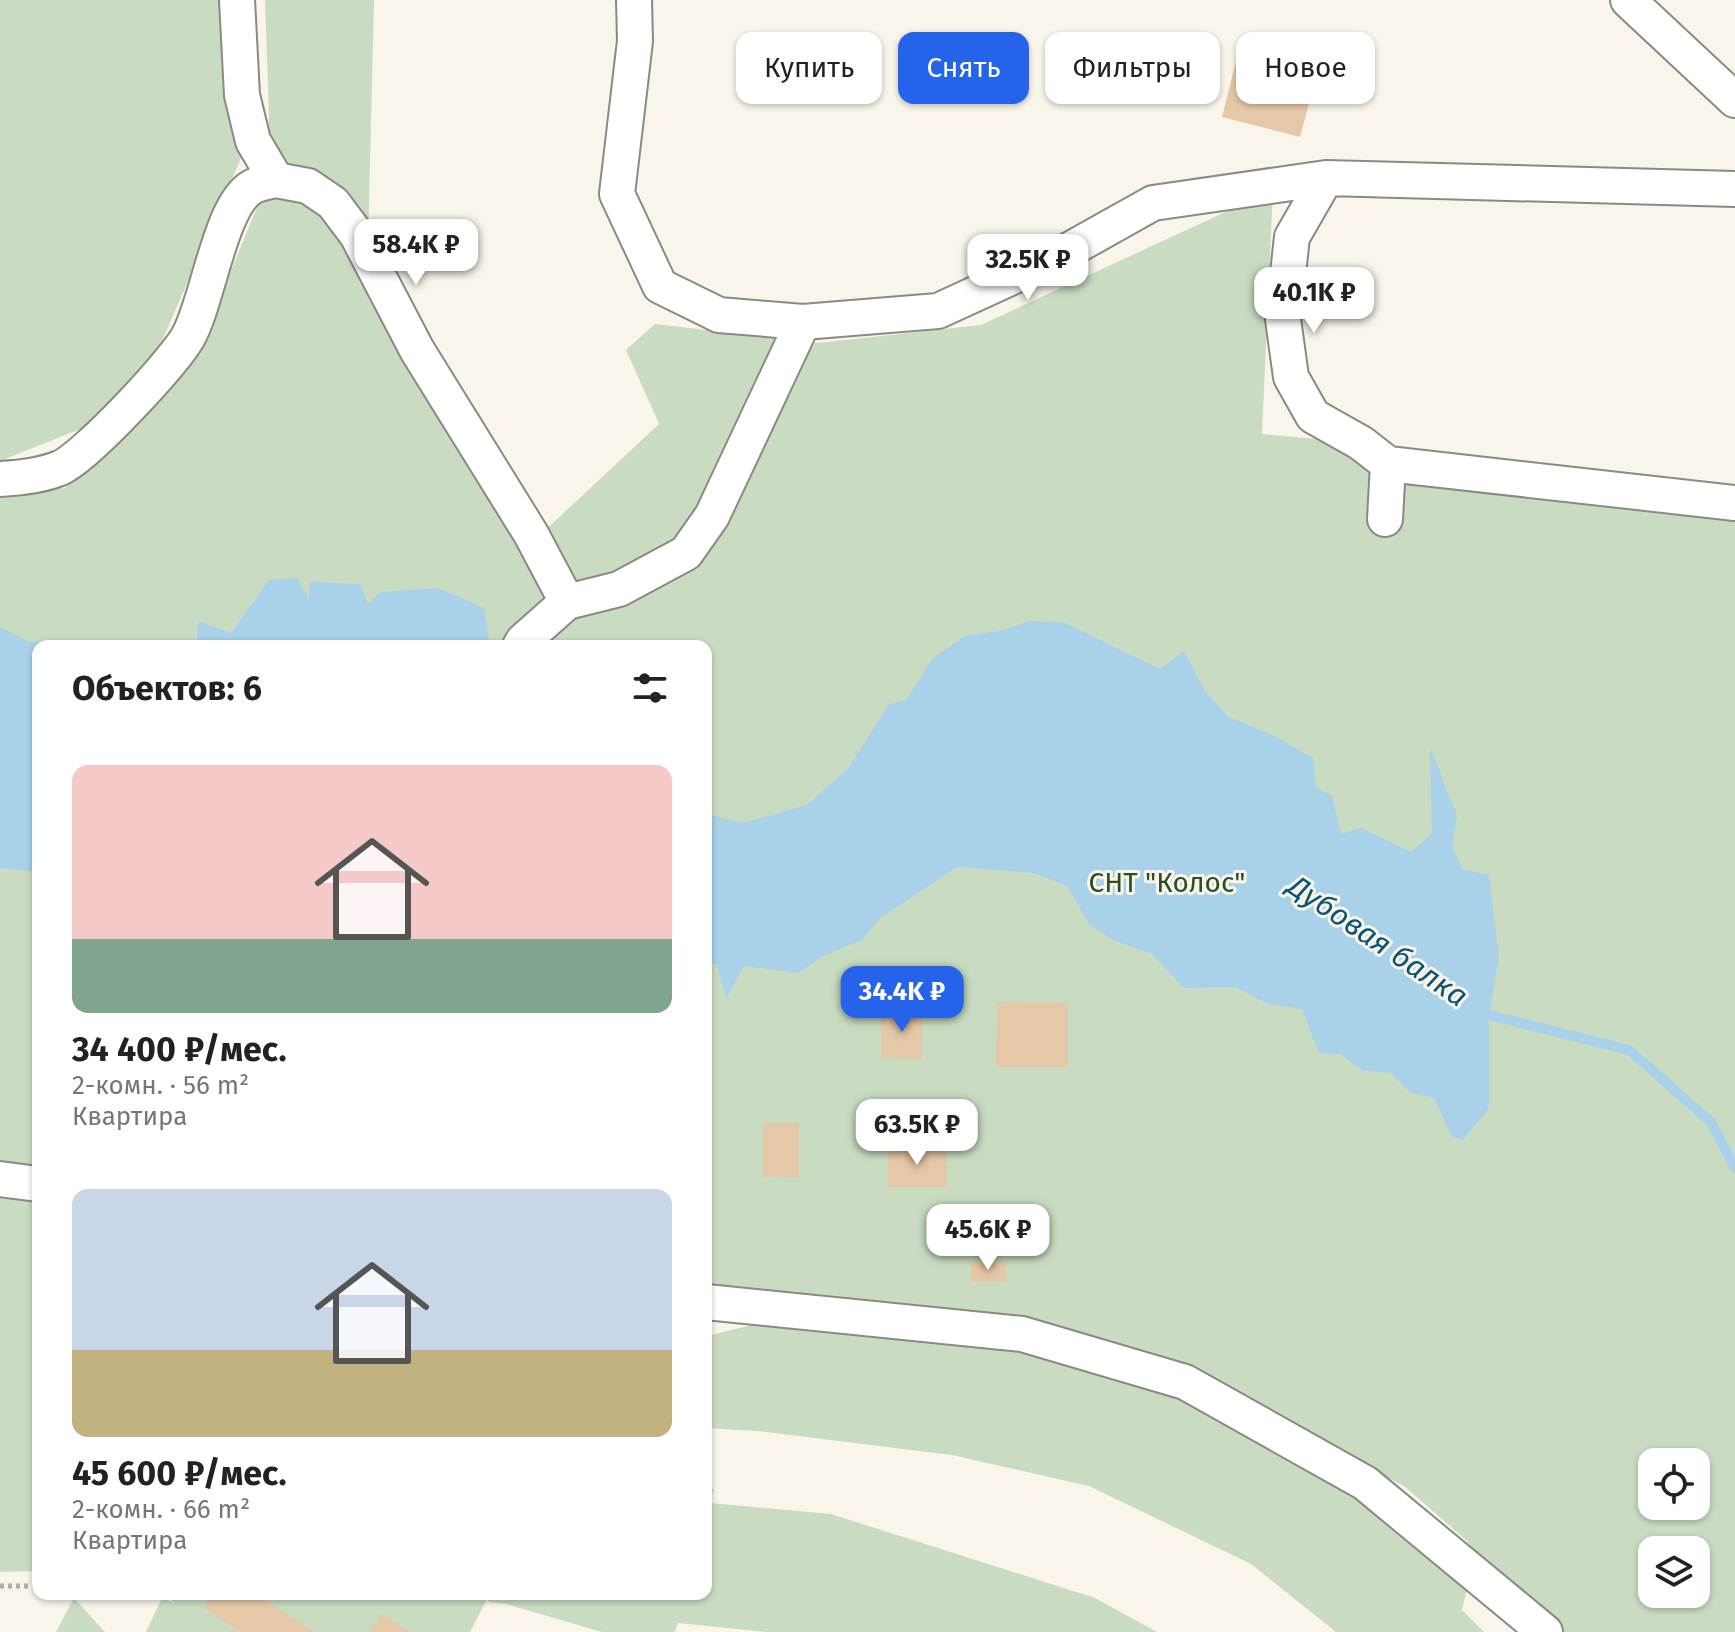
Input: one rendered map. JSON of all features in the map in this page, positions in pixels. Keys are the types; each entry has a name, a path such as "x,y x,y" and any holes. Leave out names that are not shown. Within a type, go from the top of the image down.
{"street":[{"path":"237,0 242,95 253,141 276,180"},
{"path":"634,0 635,41 617,194 660,286 719,315 803,322 938,311 1060,255 1153,203 1326,178 1735,189"},
{"path":"1628,0 1735,100"},
{"path":"1326,178 1292,237 1283,319 1291,377 1313,416 1361,443 1388,464 1735,503"},
{"path":"0,479 29,478 62,467 87,449 152,381 188,338 208,289 232,210 251,187 276,180 308,186 333,203 357,235 417,350 531,534 567,602"},
{"path":"524,640 567,602 619,589 686,553 712,516 803,322"},
{"path":"1385,519 1388,464"},
{"path":"0,1179 32,1183"},
{"path":"712,1303 1022,1334 1185,1382 1365,1483 1545,1632"}],"path":[{"path":"0,1586 32,1586"}],"green space":[{"path":"0,0 234,0 242,156 159,348 88,426 0,461"},
{"name":"СНТ \"Колос\"","path":"265,0 374,0 367,286 525,549 659,424 626,350 655,324 818,343 981,325 1273,190 1262,434 1328,440 1397,483 1735,512 1735,1632 1551,1632 1522,1610 1467,1541 1404,1486 1273,1419 1080,1332 1005,1323 1183,1394 1366,1494 1467,1589 1462,1610 1484,1632 1336,1632 1251,1564 1089,1486 952,1455 712,1428 712,1335 782,1318 712,1299 712,640 32,640 32,1571 0,1572 0,490 65,488 198,351 264,190 269,116"},
{"path":"712,1503 831,1514 1095,1598 1157,1632 767,1632 678,1623 675,1632 602,1632 506,1604 488,1600 712,1600"},
{"path":"73,1600 76,1600 105,1632 56,1632"},
{"path":"161,1600 175,1603 171,1600 486,1600 470,1632 146,1632"}],"water":[{"path":"297,578 309,599 310,582 360,584 368,604 380,592 438,588 484,608 489,640 197,640 199,621 231,633 269,580"},
{"path":"1029,621 1065,623 1160,669 1184,651 1205,691 1229,717 1274,736 1313,758 1316,787 1332,796 1341,834 1361,828 1411,852 1432,833 1430,747 1457,816 1452,846 1462,869 1489,875 1499,958 1489,1015 1489,1108 1463,1140 1452,1137 1434,1098 1411,1093 1391,1073 1364,1071 1340,1054 1319,1053 1302,1009 1268,1004 1236,987 1184,988 1152,954 1113,940 1089,924 1067,886 1034,873 957,867 880,918 862,940 823,956 798,973 744,966 727,998 716,964 712,964 712,815 743,823 807,805 849,767 889,704 906,700 932,659 965,636 1004,630"},
{"path":"0,627 32,642 32,871 0,868"}],"building":[{"path":"1236,61 1236,104 1309,104 1300,137 1222,117"},
{"path":"997,1002 1068,1003 1068,1067 996,1067"},
{"path":"881,1010 923,1011 922,1059 881,1058"},
{"path":"763,1123 799,1123 799,1178 763,1177"},
{"path":"888,1147 947,1148 947,1187 888,1187"},
{"path":"971,1261 1006,1262 1006,1282 971,1282"},
{"path":"209,1600 265,1600 315,1632 240,1632 204,1608"},
{"path":"382,1614 411,1632 370,1632"}],"waterway":[{"name":"Дубовая балка","path":"1480,1009 1489,1015 1629,1050 1711,1122 1735,1168"}]}
